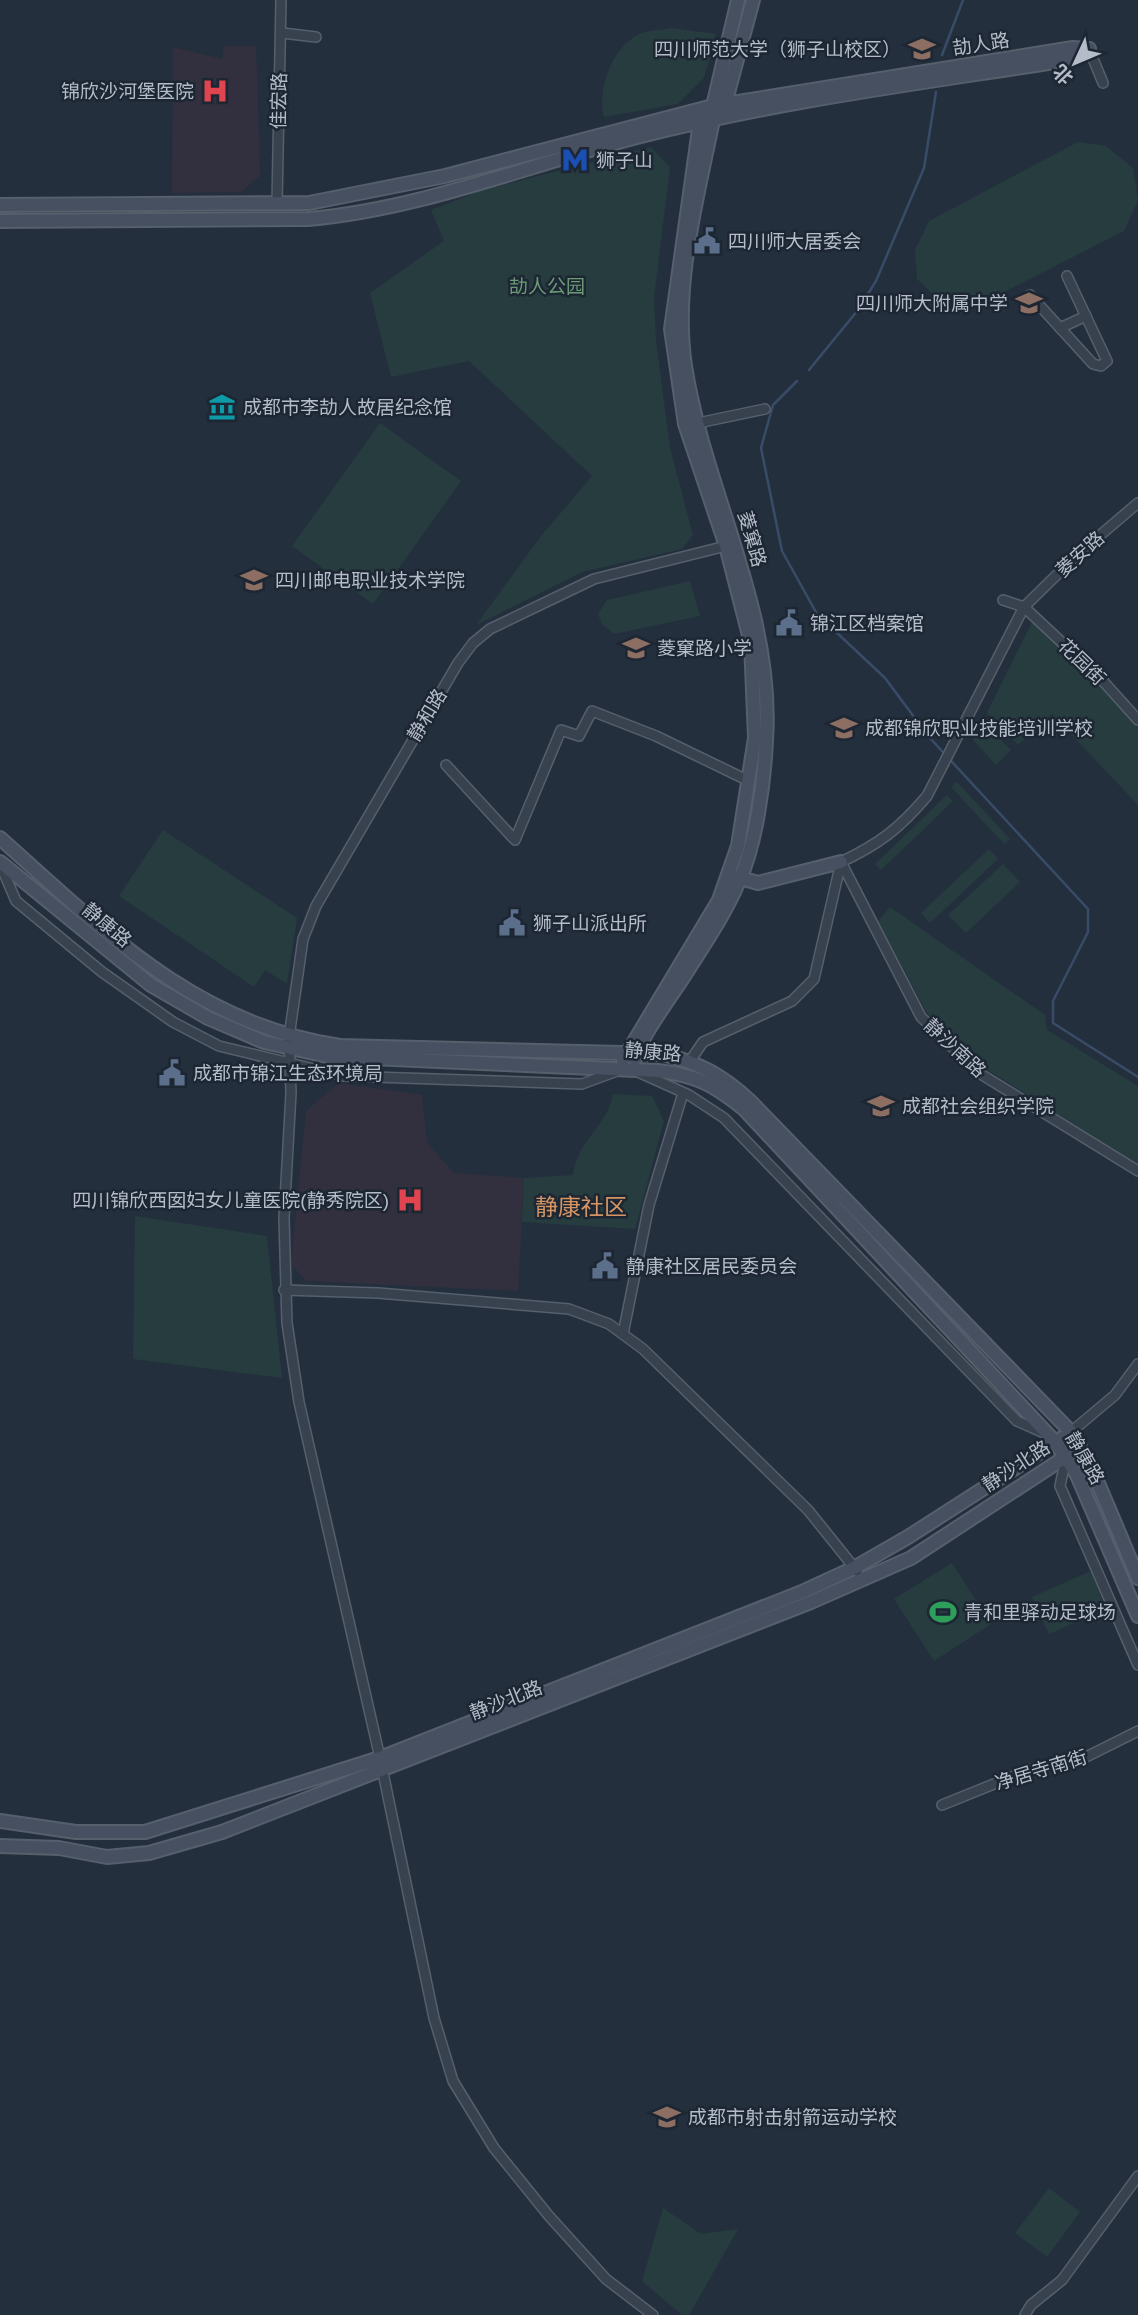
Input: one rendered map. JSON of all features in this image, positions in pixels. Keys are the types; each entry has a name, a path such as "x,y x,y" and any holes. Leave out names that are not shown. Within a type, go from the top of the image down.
{"street":[{"name":"佳宏路","path":"277,203 281,0"},
{"name":"菱窠路","path":"626,1069 630,1054 726,909 760,796 766,742 767,684 760,635 685,424 671,329 700,122 719,105 738,0"},
{"name":"菱窠路","path":"734,877 749,781 756,713 751,643 730,545 685,367 681,322 683,290 713,120 753,0"},
{"path":"282,33 316,37"},
{"name":"劼人路","path":"0,205 309,203 445,176 719,105 1073,48 1089,49"},
{"path":"0,221 308,219 346,216 424,199 700,122 1073,59 1089,49 1103,83"},
{"path":"1030,295 1093,364 1101,366 1107,361 1067,276"},
{"path":"1060,328 1086,316"},
{"path":"698,423 765,409"},
{"name":"菱安路","path":"841,862 880,843 906,821 927,796 1024,607 1078,554 1138,503"},
{"name":"静和路","path":"653,2315 606,2279 549,2216 494,2148 453,2081 433,2018 381,1764 299,1402 284,1290 289,1043 303,939 316,906 458,663 473,643 490,629 594,579 730,545"},
{"path":"1003,600 1024,607"},
{"name":"花园街","path":"1024,607 1102,680 1138,720"},
{"path":"446,765 515,840 561,730 579,736 592,711 656,736 749,781"},
{"name":"静康路","path":"0,838 125,950 162,976 289,1043 662,1054 690,1061 720,1075 750,1101 1071,1432 1090,1464 1138,1578"},
{"path":"690,1061 704,1042 792,1001 814,979 841,862 758,883 734,877"},
{"name":"静沙南路","path":"841,862 921,1017 979,1073 1138,1171"},
{"path":"0,863 16,901 142,1002 219,1046 343,1076 583,1084 626,1069 709,1105 1017,1421 1052,1438"},
{"name":"静康路","path":"0,863 151,985 208,1018 327,1056 626,1069 687,1074 714,1087 744,1110 1052,1438 1067,1457 1138,1616"},
{"path":"623,1334 649,1205 684,1093"},
{"path":"284,1290 378,1293 569,1309 609,1324 643,1349 808,1510 858,1573"},
{"path":"1071,1432 1115,1395 1138,1364"},
{"name":"静沙北路","path":"0,1846 59,1848 107,1857 149,1853 222,1832 381,1764 811,1602 858,1573 1052,1438 1071,1432 1067,1457 911,1558 858,1573"},
{"path":"1067,1457 1060,1486 1138,1665"},
{"name":"净居寺南街","path":"942,1805 1031,1769 1086,1758 1138,1731"},
{"name":"静沙北路","path":"0,1821 76,1832 145,1832 381,1764"},
{"path":"1025,2315 1031,2305 1062,2280 1138,2176"}],"shaded area":[{"name":"锦欣沙河堡医院","path":"224,46 256,46 260,176 241,192 172,193 173,47 222,59"},
{"name":"四川锦欣西囡妇女儿童医院(静秀院区)","path":"338,1083 422,1095 427,1143 454,1173 524,1178 518,1291 306,1281 291,1264 306,1111"}],"green space":[{"path":"672,28 716,34 704,78 678,104 604,117 602,106 605,82 621,49 639,34"},
{"path":"1078,142 1106,146 1133,168 1138,200 1124,231 973,308 940,301 917,279 915,250 929,221"},
{"name":"劼人公园","path":"651,147 670,167 654,298 656,340 670,448 693,535 682,549 582,572 476,625 541,536 592,476 469,361 391,377 370,293 444,241 431,210 480,191"},
{"path":"380,423 461,481 373,604 292,546"},
{"path":"690,581 700,616 614,634 602,624 598,614 607,600"},
{"path":"1032,622 1098,683 1138,728 1138,805 1052,714 1018,745 987,713"},
{"path":"983,722 1011,750 996,765 973,740"},
{"path":"957,782 1010,839 1004,844 951,787"},
{"path":"947,795 953,801 881,870 875,864"},
{"path":"163,830 297,918 287,984 265,970 254,987 119,896"},
{"path":"989,849 998,859 930,923 921,913"},
{"path":"1003,864 1020,882 966,933 948,915"},
{"path":"890,907 1045,1015 1047,1030 1138,1086 1138,1165 972,1060 927,1013 878,921"},
{"path":"613,1094 652,1096 664,1121 635,1229 522,1222 524,1178 573,1175 580,1152 604,1116"},
{"path":"135,1216 267,1236 282,1378 133,1359"},
{"name":"青和里驿动足球场","path":"952,1563 991,1624 934,1661 894,1599"},
{"name":"青和里驿动足球场","path":"1091,1571 1106,1609 1049,1634 1032,1597"},
{"path":"1049,2188 1080,2212 1047,2257 1015,2233"},
{"path":"663,2208 701,2234 738,2229 689,2315 682,2315 642,2281"}],"waterway":[{"path":"942,55 963,0"},
{"path":"809,370 858,310 876,281 924,168 936,92"},
{"path":"797,381 773,405 761,448 782,551 817,614 885,678 929,737 1088,909 1088,932 1053,1001 1053,1023 1138,1077"}],"place":[{"name":"四川师范大学（狮子山校区）","path":"922,49"},
{"name":"锦欣沙河堡医院","path":"215,91"},
{"name":"狮子山","path":"575,160"},
{"name":"四川师大居委会","path":"707,241"},
{"name":"四川师大附属中学","path":"1029,303"},
{"name":"成都市李劼人故居纪念馆","path":"222,407"},
{"name":"四川邮电职业技术学院","path":"254,580"},
{"name":"锦江区档案馆","path":"789,623"},
{"name":"菱窠路小学","path":"636,648"},
{"name":"成都锦欣职业技能培训学校","path":"844,728"},
{"name":"狮子山派出所","path":"512,923"},
{"name":"成都市锦江生态环境局","path":"172,1073"},
{"name":"成都社会组织学院","path":"881,1106"},
{"name":"四川锦欣西囡妇女儿童医院(静秀院区)","path":"410,1200"},
{"name":"静康社区居民委员会","path":"605,1266"},
{"name":"青和里驿动足球场","path":"943,1612"},
{"name":"成都市射击射箭运动学校","path":"667,2117"}],"district":[{"name":"静康社区","path":"581,1207"}]}
